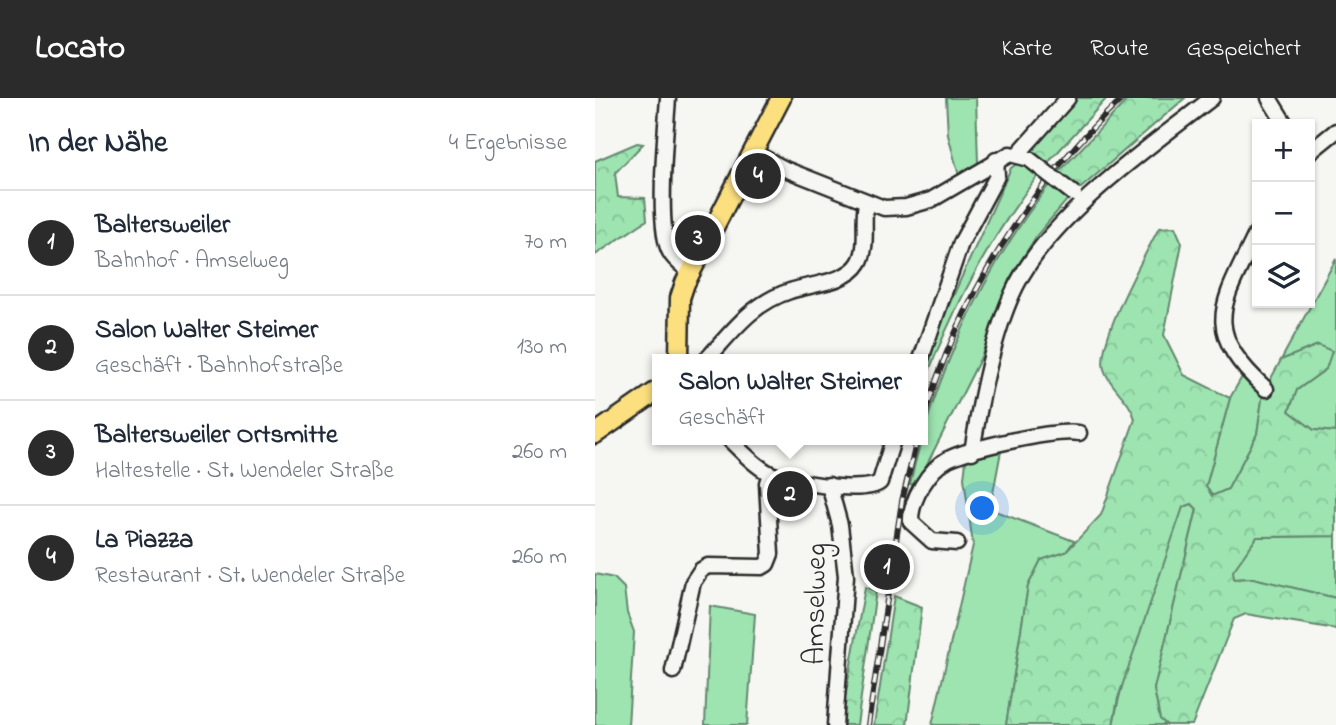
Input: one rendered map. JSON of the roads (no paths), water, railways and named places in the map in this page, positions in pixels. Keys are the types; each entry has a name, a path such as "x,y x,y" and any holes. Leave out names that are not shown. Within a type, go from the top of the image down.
{"main road":[{"path":"679,354 680,298 689,271 781,98"},
{"path":"595,434 652,394"}],"street":[{"path":"668,98 663,199 667,247 670,254 689,271"},
{"path":"754,153 866,204 884,208 906,207 931,200 996,160 1023,156 1068,98"},
{"path":"972,452 1005,312 1017,285 1079,198 1212,98"},
{"path":"1269,98 1282,119"},
{"path":"1315,148 1336,131"},
{"path":"1023,156 1079,198"},
{"path":"923,354 961,243 997,176 996,160"},
{"path":"710,354 740,320 767,301 787,291 845,275 854,269 862,259 866,204"},
{"path":"1252,243 1227,296 1221,321 1236,357 1266,389"},
{"path":"957,543 932,541 915,526 911,516 931,472 947,460 972,452 1056,432 1079,433"},
{"path":"736,445 769,474 804,483 876,486 891,445"},
{"path":"673,671 693,582 701,570 708,566 755,568 767,564 771,554 767,483 769,474"},
{"name":"Amselweg","path":"829,485 841,525 845,576 835,725"}],"railway":[{"path":"928,406 956,331 1002,246 1058,167 1089,131 1123,98"},
{"path":"868,725 902,501 916,445"}],"place":[{"name":"La Piazza","path":"758,176"},
{"name":"Baltersweiler Ortsmitte","path":"698,238"},
{"name":"Salon Walter Steimer","path":"790,494"},
{"name":"Baltersweiler","path":"887,567"}]}
